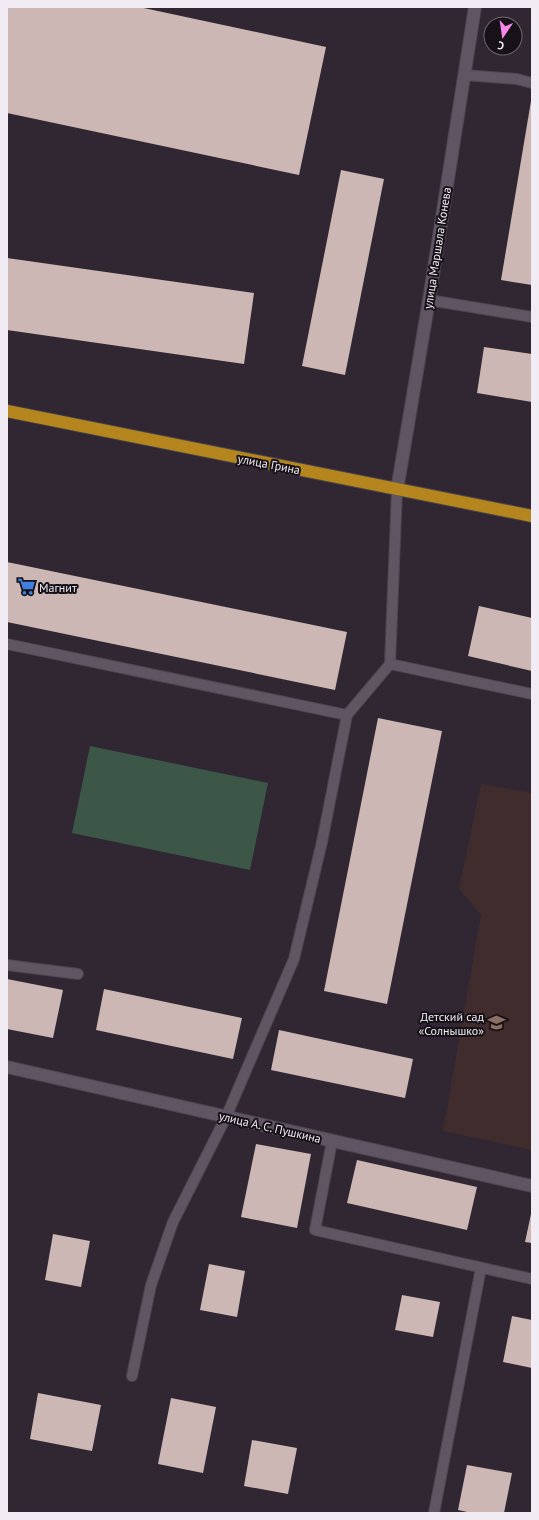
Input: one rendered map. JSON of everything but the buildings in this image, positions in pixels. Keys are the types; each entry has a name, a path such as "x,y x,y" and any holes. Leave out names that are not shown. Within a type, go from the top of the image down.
{"highway":[{"name":"улица Грина","path":"7,411 532,516"}],"street":[{"name":"улица Маршала Конева","path":"397,490 429,300 475,7"},
{"name":"улица А. С. Пушкина","path":"7,1067 532,1186"}],"lane":[{"path":"464,75 517,79 532,83"},
{"path":"429,300 532,316"},
{"path":"132,1376 151,1285 173,1222 226,1117 294,959 322,842 347,715 390,664 397,490"},
{"path":"7,644 347,715"},
{"path":"390,664 532,694"},
{"path":"7,965 78,974"},
{"path":"332,1141 316,1230 532,1279"},
{"path":"434,1513 481,1268"}],"shaded area":[{"name":"Детский сад «Солнышко»","path":"481,784 532,793 532,1150 443,1131 481,915 459,889"}],"green space":[{"path":"90,746 268,783 250,870 72,833"}],"place":[{"name":"Магнит","path":"26,587"},
{"name":"Детский сад «Солнышко»","path":"497,1023"}]}
